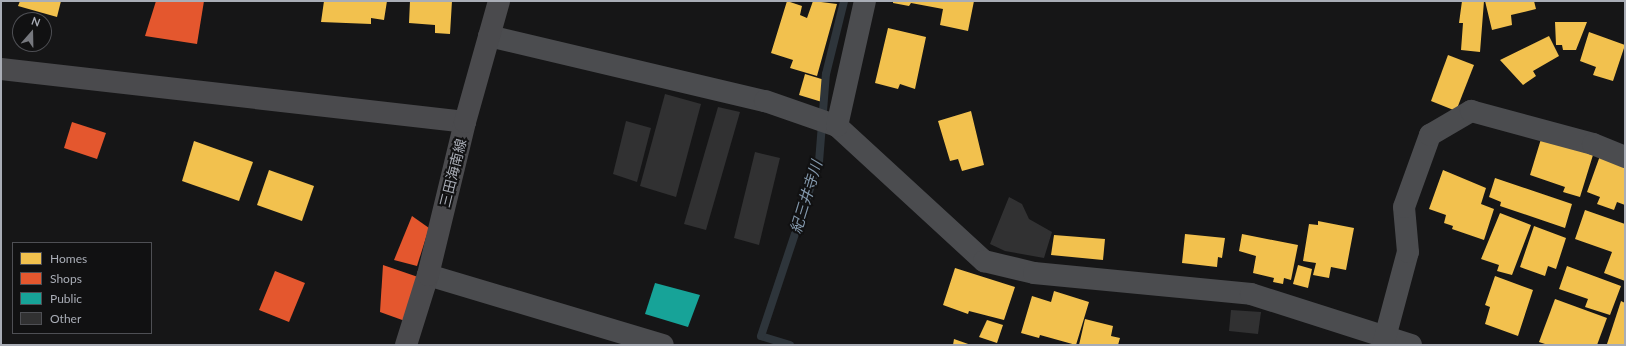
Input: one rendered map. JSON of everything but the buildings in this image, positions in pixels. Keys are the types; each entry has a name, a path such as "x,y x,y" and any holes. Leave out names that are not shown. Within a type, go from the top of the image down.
{"street":[{"name":"三田海南線","path":"406,345 428,274 465,122 499,1"},
{"path":"837,126 865,1"},
{"path":"489,36 765,101 837,126 984,261 1034,273 1251,294 1384,340 1411,345"},
{"path":"1,69 465,122"},
{"path":"1384,340 1408,252 1404,207 1430,135 1471,111 1593,144 1625,157"},
{"path":"428,274 663,345"}],"waterway":[{"name":"紀三井寺川","path":"790,345 761,336 819,162 826,74 844,1"}]}
